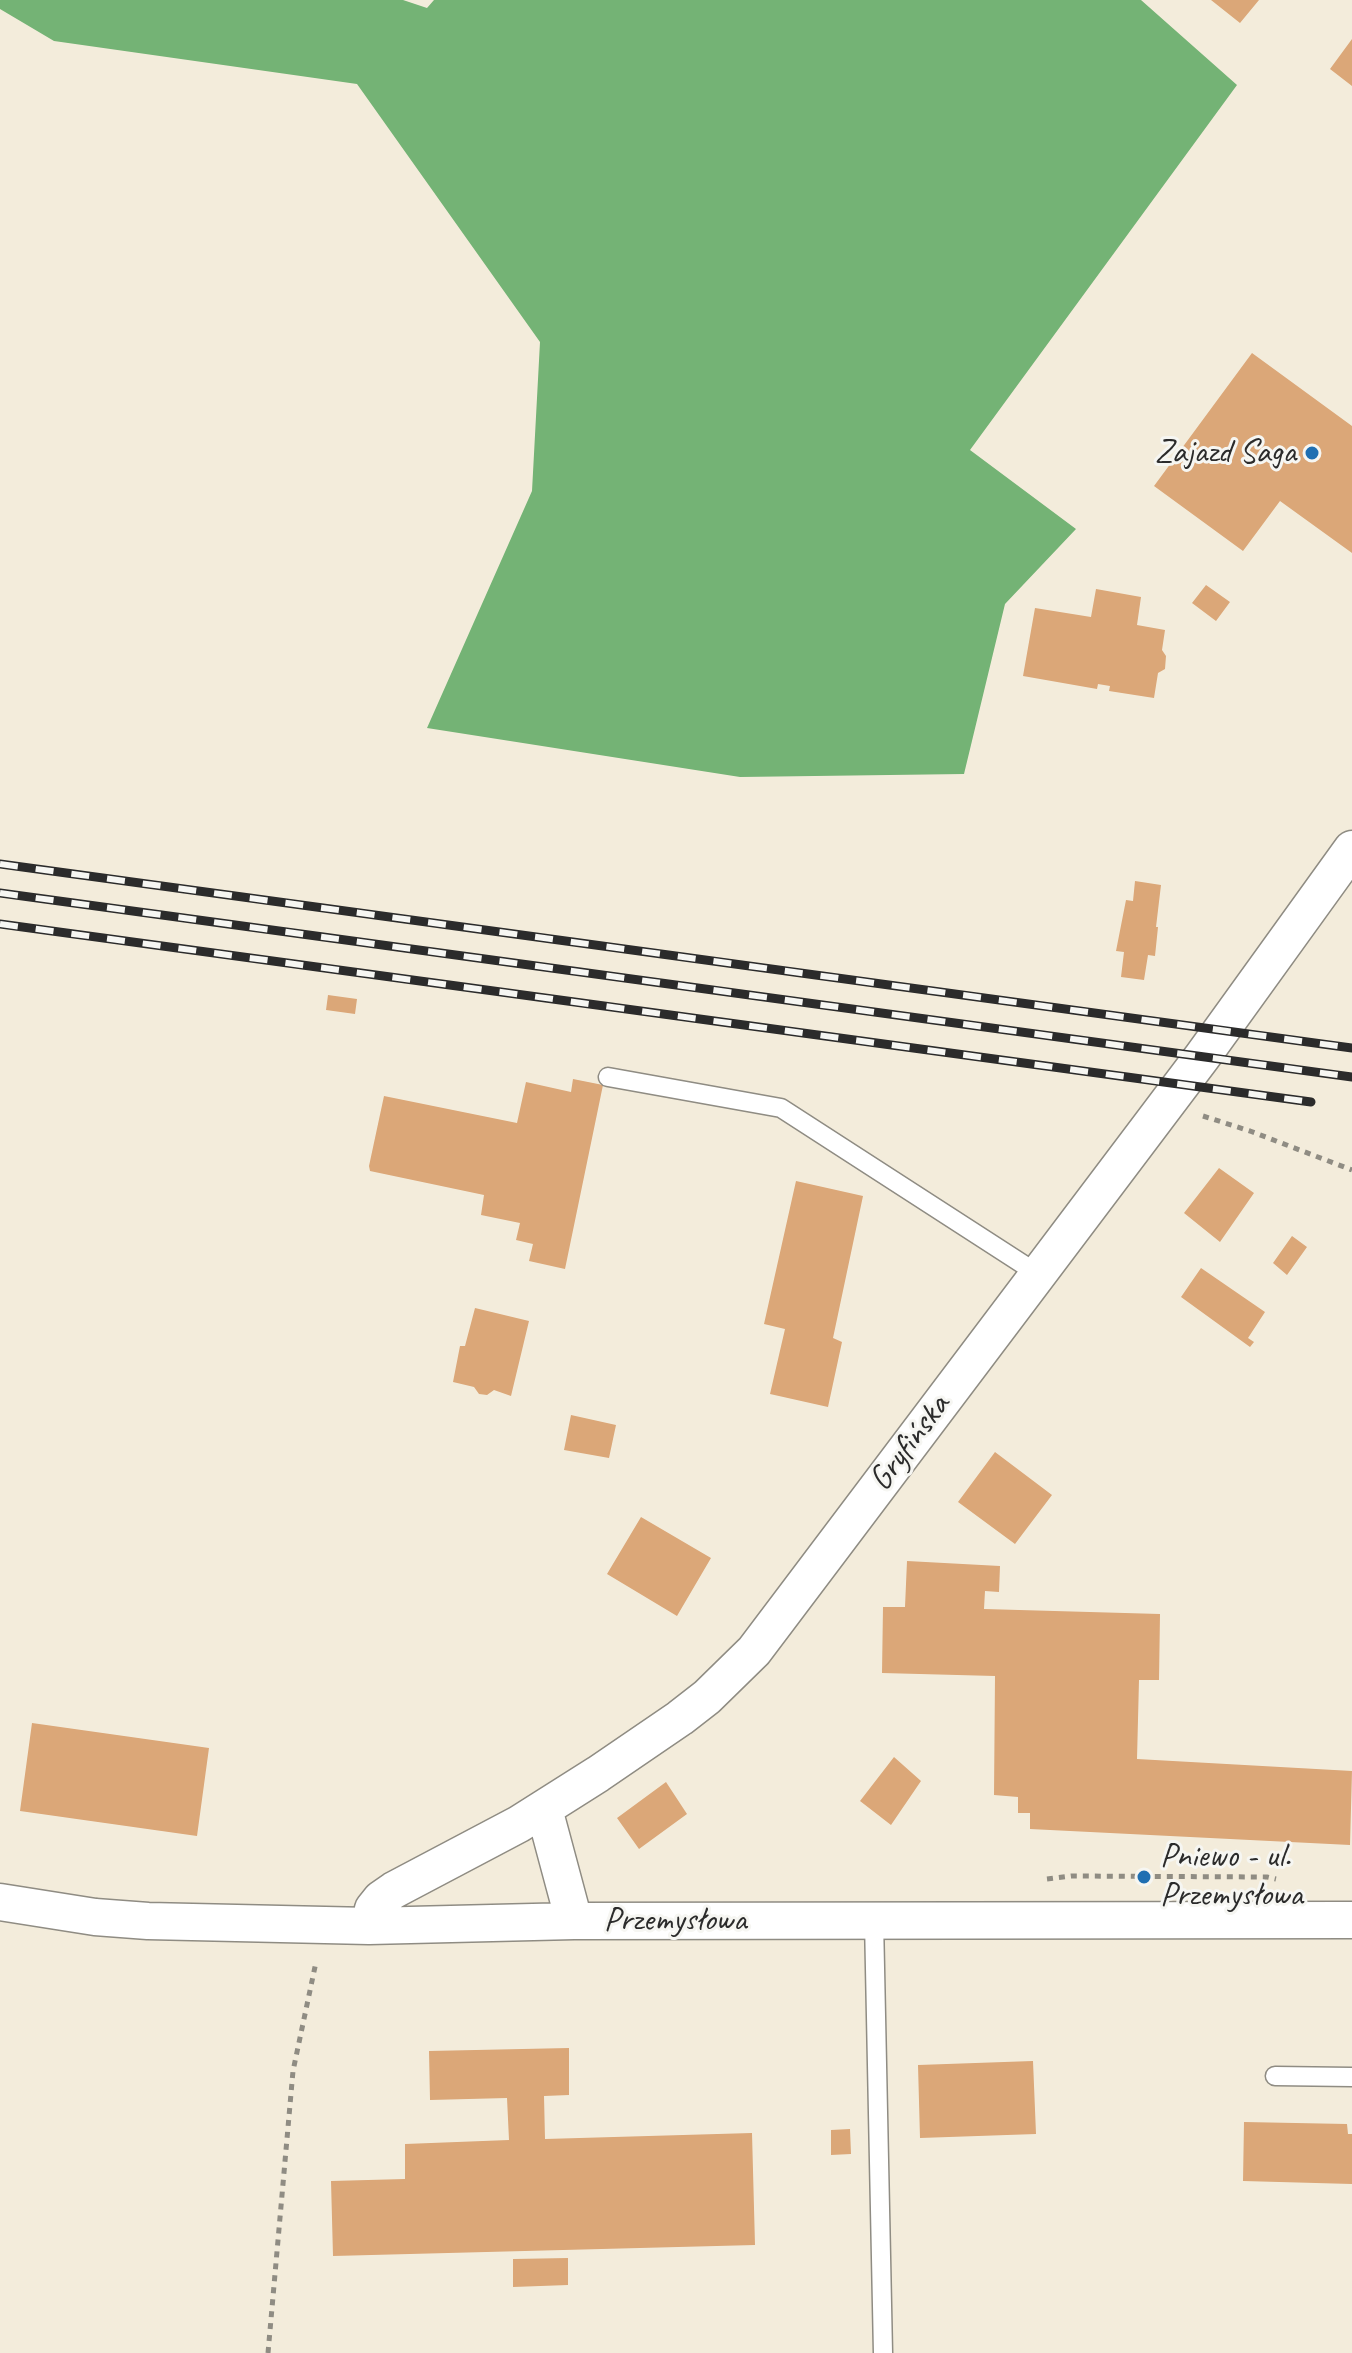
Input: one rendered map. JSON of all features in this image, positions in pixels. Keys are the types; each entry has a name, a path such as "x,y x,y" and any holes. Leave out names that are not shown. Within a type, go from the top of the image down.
{"street":[{"name":"Gryfińska","path":"369,1926 373,1909 381,1899 544,1809 680,1718 707,1697 754,1651 1165,1105 1352,849"},
{"path":"544,1809 574,1921"},
{"name":"Przemysłowa","path":"0,1902 95,1917 148,1921 321,1926 574,1921 1352,1920"}],"lane":[{"path":"608,1077 781,1108 1038,1274"},
{"path":"874,1920 883,2353"},
{"path":"1275,2076 1352,2077"}],"path":[{"path":"1165,1105 1250,1131 1352,1170"},
{"path":"268,2353 293,2071 321,1926"}],"green space":[{"path":"0,0 403,0 427,8 434,0 1141,0 1237,85 970,450 1076,529 1005,604 964,774 740,777 427,728 532,491 540,342 357,84 54,41 0,9"}],"building":[{"path":"1211,0 1259,0 1240,23"},
{"path":"1352,39 1352,86 1330,69"},
{"path":"1252,353 1352,426 1352,553 1280,501 1243,551 1154,486"},
{"path":"1206,585 1230,602 1216,621 1192,603"},
{"path":"1096,589 1141,597 1137,625 1165,630 1162,650 1166,656 1165,669 1158,673 1154,698 1109,691 1110,686 1098,684 1097,689 1023,676 1035,608 1091,617"},
{"path":"1135,881 1161,885 1155,956 1148,955 1144,980 1121,977 1124,952 1116,951 1126,900 1133,901"},
{"path":"328,995 357,999 355,1014 326,1010"},
{"path":"573,1079 603,1085 565,1269 529,1261 533,1244 516,1240 520,1223 481,1215 484,1195 370,1171 384,1096 517,1123 526,1082 571,1092"},
{"path":"1219,1168 1254,1193 1220,1242 1184,1213"},
{"path":"796,1181 863,1196 833,1338 842,1342 828,1407 770,1394 785,1329 764,1324"},
{"path":"1292,1236 1307,1247 1287,1275 1273,1263"},
{"path":"1201,1268 1265,1312 1248,1338 1254,1342 1250,1347 1181,1297"},
{"path":"475,1308 529,1321 511,1396 494,1390 487,1395 479,1394 474,1387 453,1382 460,1346 465,1346"},
{"path":"571,1415 616,1425 609,1458 564,1450"},
{"path":"995,1452 1052,1495 1015,1544 958,1502"},
{"path":"641,1517 711,1558 677,1616 607,1574"},
{"path":"907,1561 1000,1566 999,1592 985,1591 984,1609 1160,1614 1159,1680 1139,1680 1137,1759 1352,1771 1350,1845 1030,1829 1030,1813 1018,1813 1018,1797 994,1795 995,1676 882,1673 883,1607 905,1607"},
{"path":"32,1723 209,1748 197,1836 20,1811"},
{"path":"894,1757 921,1781 891,1825 860,1801"},
{"path":"666,1782 687,1814 639,1849 617,1818"},
{"path":"569,2048 569,2095 544,2096 545,2139 752,2133 755,2245 333,2256 331,2181 405,2179 405,2144 509,2140 507,2098 430,2100 429,2051"},
{"path":"1033,2061 1036,2134 920,2138 918,2065"},
{"path":"1244,2122 1347,2124 1348,2134 1352,2134 1352,2184 1243,2181"},
{"path":"850,2129 851,2154 831,2155 831,2130"},
{"path":"568,2258 568,2285 513,2287 513,2259"}],"railway":[{"path":"0,864 1352,1048"},
{"path":"0,893 1352,1077"},
{"path":"0,924 1311,1102"}],"place":[{"name":"Zajazd Saga","path":"1312,453"},
{"name":"Pniewo - ul. Przemysłowa","path":"1144,1877"}]}
